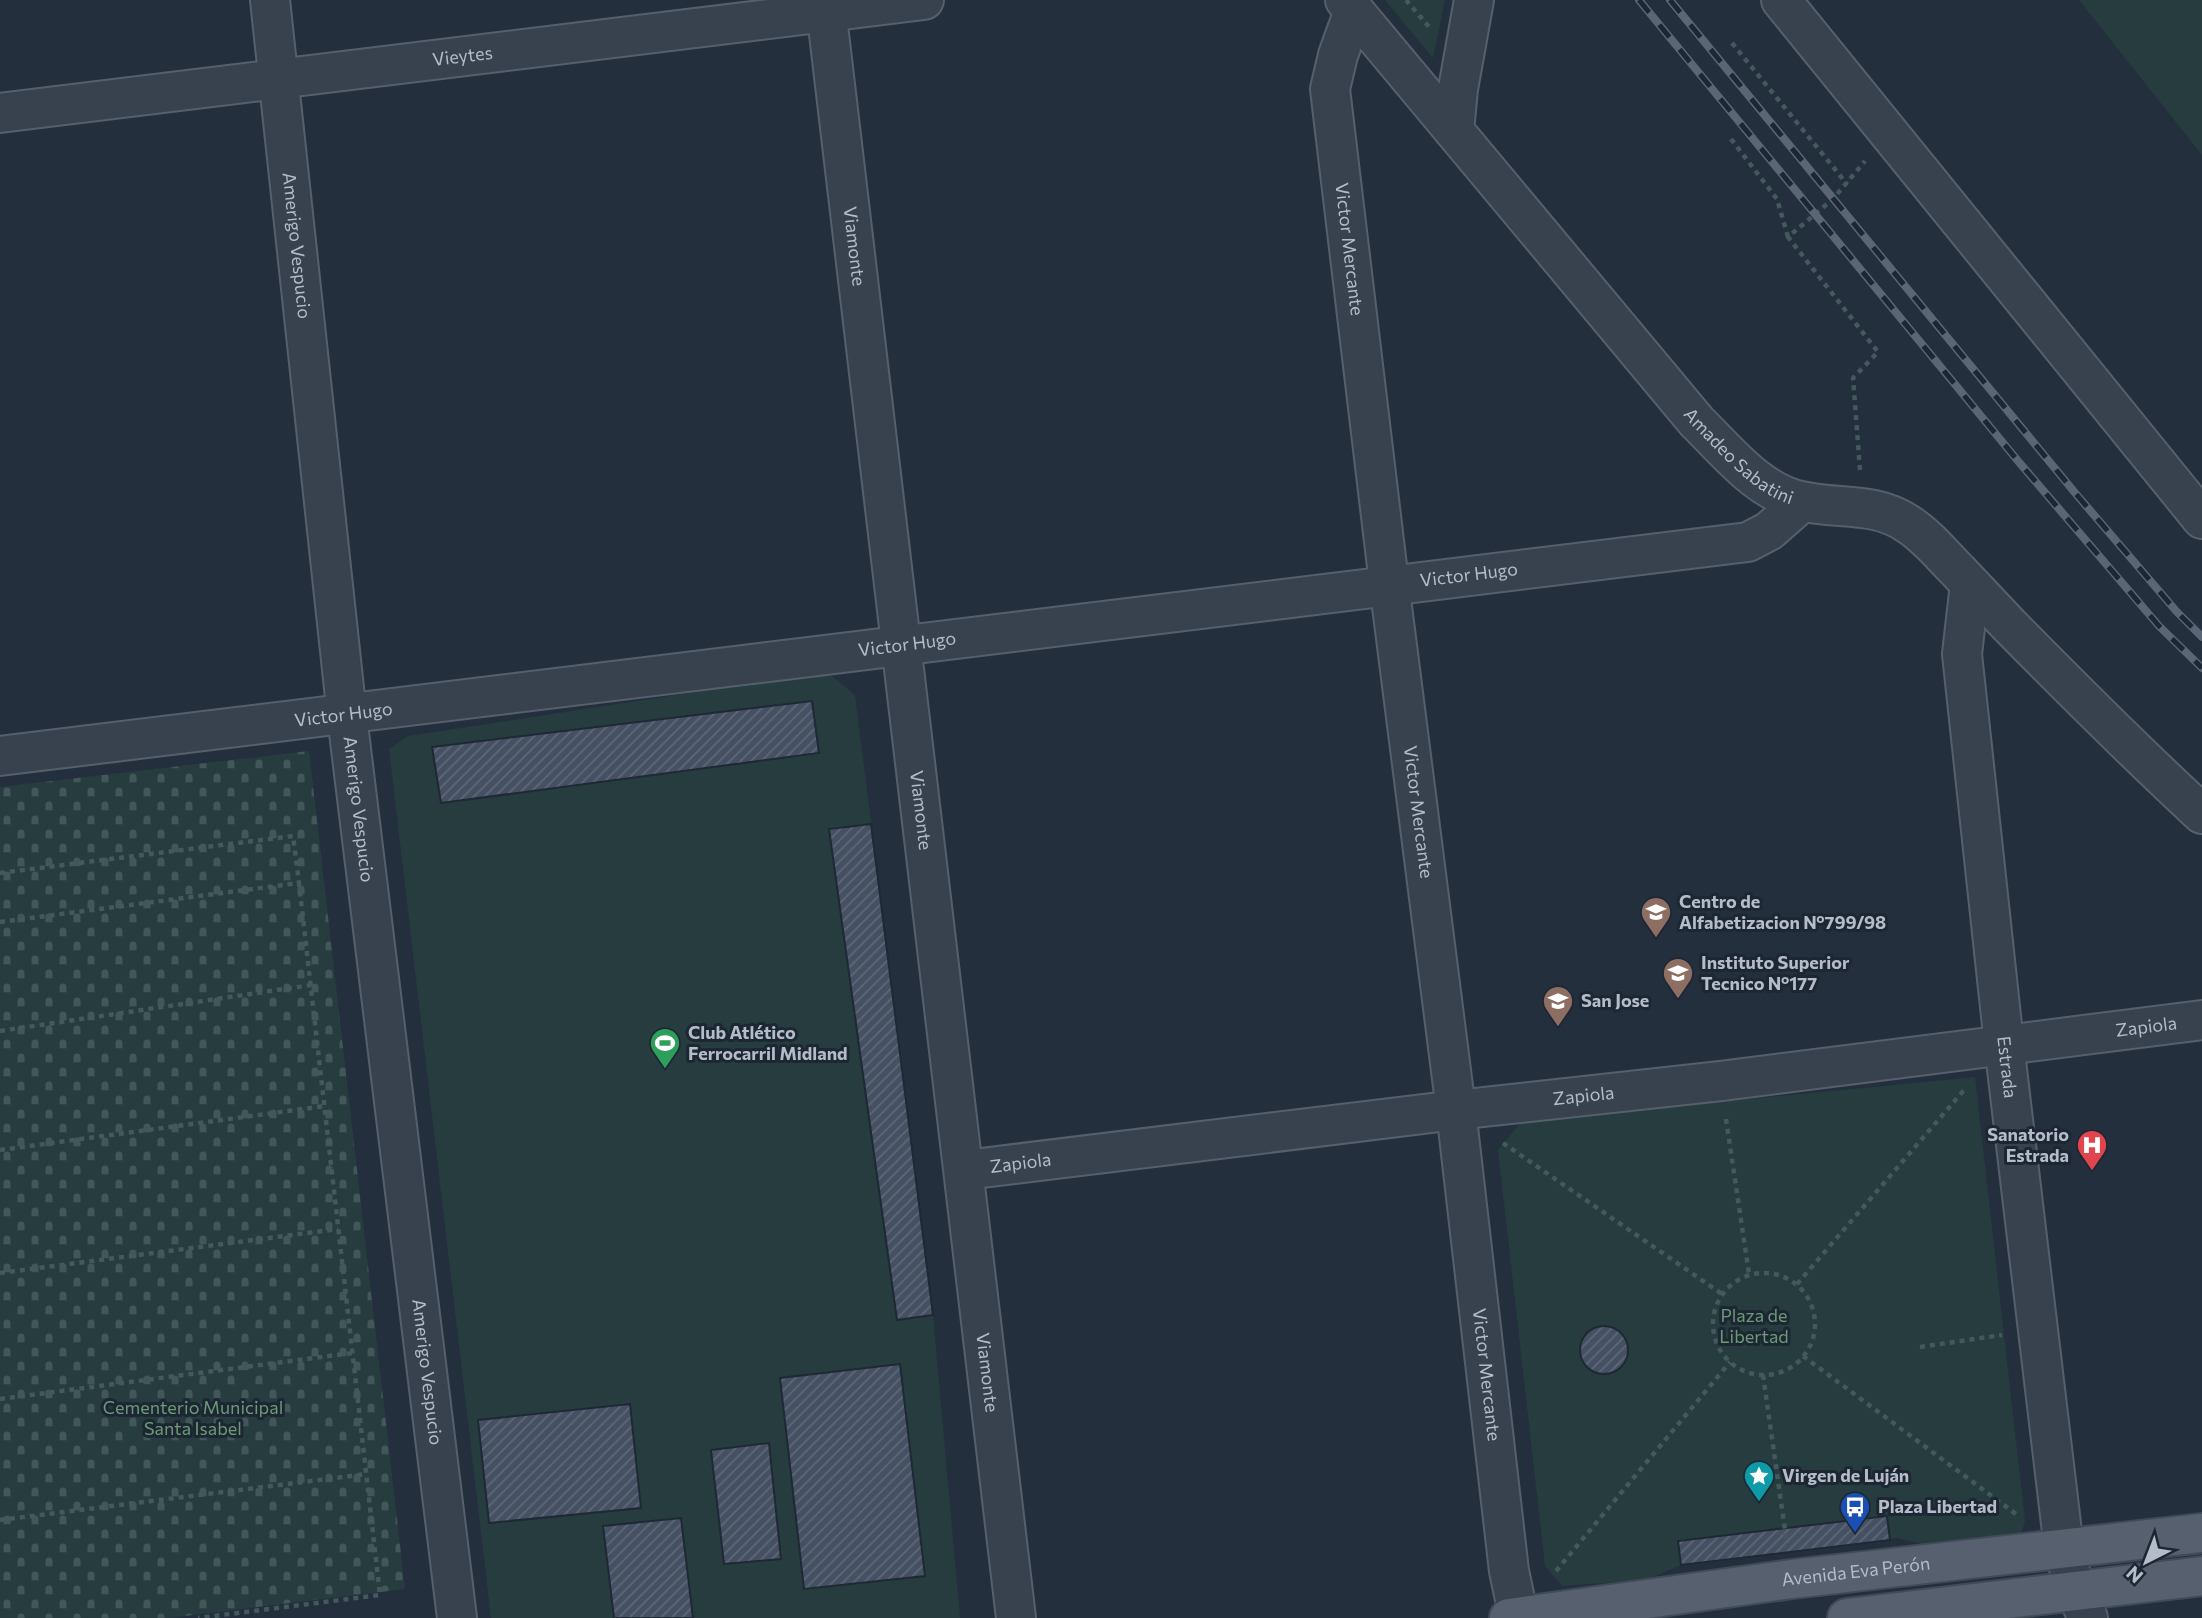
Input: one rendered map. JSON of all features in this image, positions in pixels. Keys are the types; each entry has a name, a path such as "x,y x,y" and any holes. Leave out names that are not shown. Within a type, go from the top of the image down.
{"main road":[{"name":"Avenida Eva Perón","path":"1516,1618 1792,1579 2202,1532"},
{"path":"1847,1618 2082,1604 2202,1576"}],"street":[{"name":"Amerigo Vespucio","path":"270,0 347,716 457,1618"},
{"name":"Vieytes","path":"0,113 279,80 826,6 924,0"},
{"path":"1454,131 1458,89 1475,0"},
{"path":"1781,0 2202,519"},
{"name":"Amadeo Sabatini","path":"1349,5 1697,422 1742,466 1775,492 1802,502 1857,506 1891,514 1909,524 1931,542 2144,761 2202,814"},
{"name":"Victor Mercante","path":"1349,5 1330,89 1516,1618"},
{"name":"Viamonte","path":"826,6 1016,1618"},
{"name":"Victor Hugo","path":"0,756 347,716 1389,583 1748,542 1769,531 1802,502"},
{"name":"Estrada","path":"1970,584 1962,654 2004,1044 2064,1549 2082,1604"},
{"name":"Zapiola","path":"965,1170 1456,1110 1720,1081 2202,1020"}],"path":[{"path":"1732,43 1847,184"},
{"path":"1788,237 1833,199 1891,135"},
{"path":"1731,139 1777,199 1788,237 1878,352 1853,378 1861,462 1857,506"},
{"path":"0,873 293,836 380,1595 198,1618"},
{"path":"0,922 299,883"},
{"path":"0,1031 310,985"},
{"path":"1797,1284 2004,1044"},
{"path":"1720,1081 1749,1274"},
{"path":"0,1150 325,1106"},
{"path":"1456,1110 1722,1294"},
{"path":"0,1273 338,1229"},
{"path":"1766,1272 1797,1284 1808,1297 1814,1314 1815,1331 1810,1347 1803,1356 1786,1371 1769,1375 1752,1374 1737,1368 1723,1357 1715,1342 1712,1325 1714,1308 1722,1294 1734,1282 1749,1274 1766,1272"},
{"path":"1920,1347 2037,1330"},
{"path":"0,1399 352,1353"},
{"path":"1803,1356 2064,1549"},
{"path":"1516,1618 1730,1362"},
{"path":"1763,1375 1792,1579"},
{"path":"0,1520 367,1474"}],"green space":[{"path":"1385,0 1445,0 1433,58"},
{"path":"2079,0 2202,0 2202,155"},
{"name":"Club Atlético Ferrocarril Midland","path":"827,672 855,695 933,1315 960,1618 491,1618 389,749 408,736"},
{"name":"Cementerio Municipal Santa Isabel","path":"309,751 405,1589 169,1618 0,1618 0,787"},
{"name":"Plaza de Libertad","path":"1975,1077 2025,1521 2020,1538 1937,1547 1897,1538 1681,1565 1646,1580 1562,1586 1545,1566 1498,1150 1522,1121"}],"building":[{"path":"812,701 819,753 441,803 432,747"},
{"path":"871,824 933,1315 897,1320 829,829"},
{"path":"1604,1326 1613,1327 1621,1333 1627,1341 1627,1359 1621,1367 1613,1373 1604,1374 1595,1373 1587,1367 1581,1359 1580,1350 1581,1341 1587,1333 1595,1327"},
{"path":"900,1364 925,1576 804,1589 780,1378"},
{"path":"630,1404 641,1508 489,1523 478,1420"},
{"path":"769,1443 781,1559 724,1564 711,1450"},
{"path":"1887,1516 1890,1540 1681,1565 1678,1541"},
{"path":"681,1518 693,1618 614,1618 603,1526"}],"railway":[{"path":"1639,0 2018,461 2159,626 2202,668"},
{"path":"1670,0 2076,494 2177,612 2202,637"}],"place":[{"name":"Centro de Alfabetizacion Nº799/98","path":"1656,939"},
{"name":"Instituto Superior Tecnico Nº177","path":"1678,1000"},
{"name":"San Jose","path":"1558,1028"},
{"name":"Club Atlético Ferrocarril Midland","path":"665,1070"},
{"name":"Sanatorio Estrada","path":"2092,1172"},
{"name":"Virgen de Luján","path":"1759,1503"},
{"name":"Plaza Libertad","path":"1855,1534"}]}
